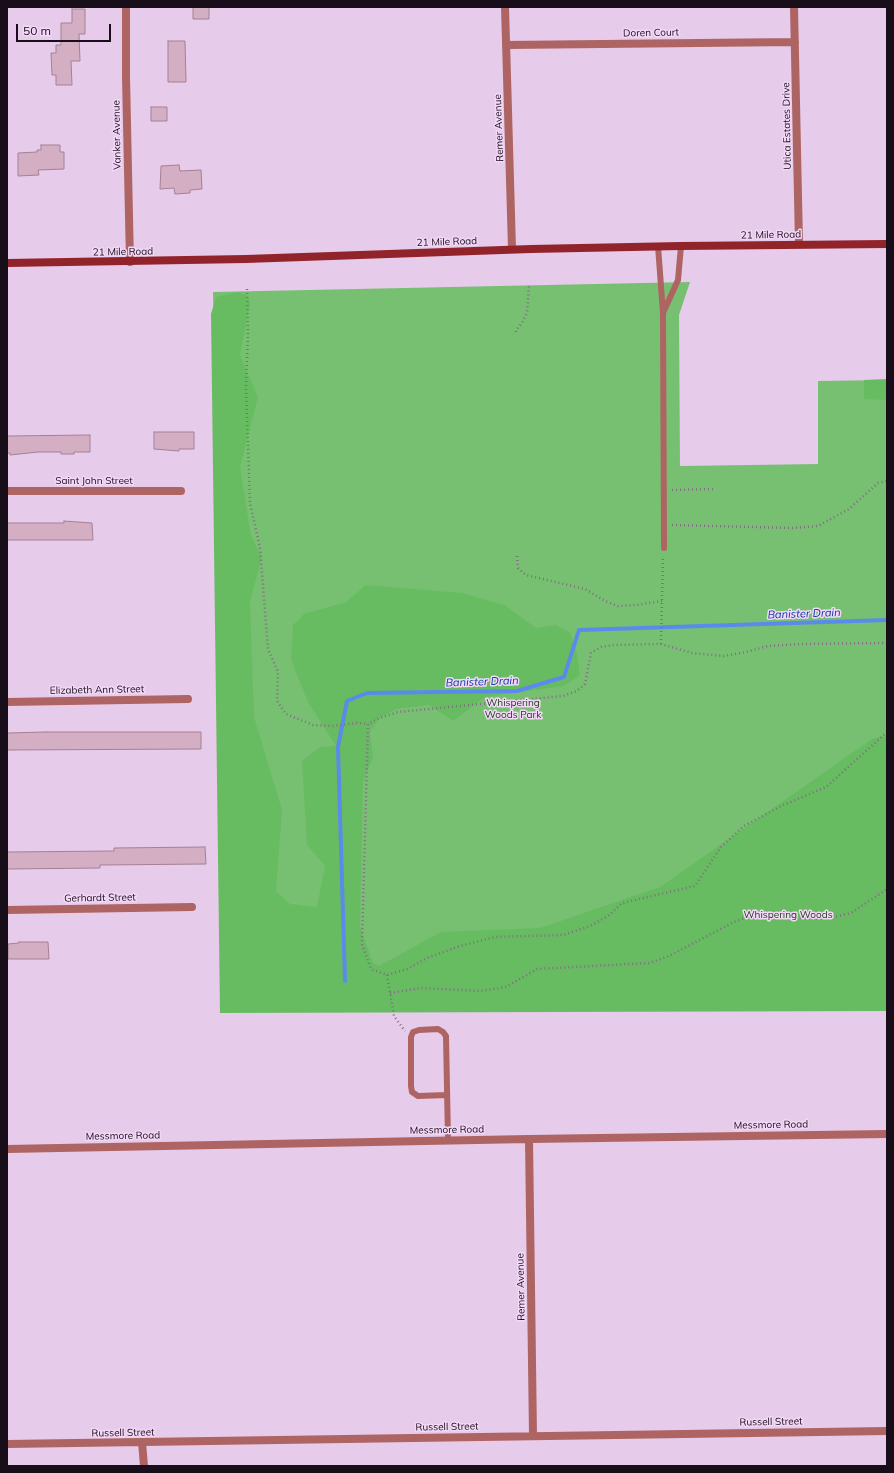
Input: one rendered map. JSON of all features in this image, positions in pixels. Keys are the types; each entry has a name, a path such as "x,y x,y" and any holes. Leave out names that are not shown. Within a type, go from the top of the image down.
{"street":[{"name":"Vanker Avenue","path":"126,7 130,262"},
{"name":"Remer Avenue","path":"505,7 512,249"},
{"name":"Utica Estates Drive","path":"794,7 799,244"},
{"name":"Doren Court","path":"506,45 795,42"},
{"name":"21 Mile Road","path":"7,263 246,259 512,249 887,244"},
{"name":"Saint John Street","path":"7,491 181,491"},
{"name":"Elizabeth Ann Street","path":"7,702 188,699"},
{"name":"Gerhardt Street","path":"7,910 192,907"},
{"name":"Messmore Road","path":"7,1149 448,1140 887,1134"},
{"name":"Remer Avenue","path":"529,1139 533,1436"},
{"name":"Russell Street","path":"7,1444 887,1431"},
{"path":"142,1442 144,1466"}],"lane":[{"path":"658,246 663,314 664,548"},
{"path":"663,314 678,280 681,246"},
{"path":"447,1095 418,1096 412,1092 411,1037 413,1032 419,1030 438,1029 446,1036 448,1140"}],"path":[{"path":"516,332 527,313 529,285"},
{"path":"247,289 248,333 246,387 250,503 260,548 268,649 278,672 277,701 286,714 313,725 336,726 368,724 379,718 398,712 563,696 577,691 585,684 591,653 601,647 613,645 661,644 692,653 724,656 768,646 887,642"},
{"path":"663,525 792,528 818,526 849,509 878,484 887,481"},
{"path":"663,490 713,489"},
{"path":"661,644 664,548"},
{"path":"516,556 518,568 526,575 585,589 605,601 618,606 662,601"},
{"path":"368,724 362,944 371,969 387,975 407,969 428,958 460,946 495,937 563,935 590,926 608,916 622,903 695,886 721,847 744,826 781,806 826,788 887,732"},
{"path":"390,993 421,988 480,991 506,987 537,969 649,963 669,956 734,922 761,912 787,917 815,919 835,917 851,913 887,889"},
{"path":"387,975 394,1016 400,1026 411,1037"}],"green space":[{"name":"Whispering Woods Park","path":"690,282 679,315 680,466 818,464 818,381 887,380 887,998 224,1006 213,292"},
{"name":"Whispering Woods","path":"238,292 248,296 250,304 240,355 258,397 240,467 251,536 262,557 250,602 254,717 282,810 276,891 290,904 317,907 325,866 307,845 302,761 320,747 336,746 309,704 291,660 293,625 304,614 346,602 366,585 462,593 504,605 536,628 556,625 570,632 577,654 580,675 564,686 485,697 453,721 429,705 396,709 379,718 370,732 373,757 363,781 360,926 373,963 379,966 441,932 540,928 660,887 872,739 887,735 887,1011 220,1013 211,314 216,297"},
{"path":"887,379 887,400 864,399 864,380"}],"building":[{"path":"193,7 209,7 209,19 193,19"},
{"path":"72,9 85,9 85,34 79,34 80,61 71,61 72,85 56,85 56,75 52,75 51,53 56,53 56,45 61,45 61,23 72,23"},
{"path":"168,41 185,41 186,82 168,82"},
{"path":"151,107 167,107 167,121 151,121"},
{"path":"41,145 60,145 60,152 64,152 64,169 38,170 39,175 18,176 18,153 37,152 37,150 41,150"},
{"path":"179,165 180,171 201,170 202,189 190,190 190,193 175,194 174,188 160,189 161,166"},
{"path":"154,432 194,432 194,449 179,449 179,451 154,449"},
{"path":"90,435 90,452 61,454 61,452 38,452 10,455 10,453 7,453 7,436"},
{"path":"64,521 92,523 93,540 7,540 7,523 64,523"},
{"path":"201,732 201,749 7,750 7,733"},
{"path":"205,847 206,864 100,865 100,868 7,869 7,852 114,851 114,848"},
{"path":"19,942 48,942 49,959 8,959 8,944"}],"waterway":[{"name":"Banister Drain","path":"345,981 338,747 347,701 367,693 517,691 564,677 579,630 887,620"}]}
